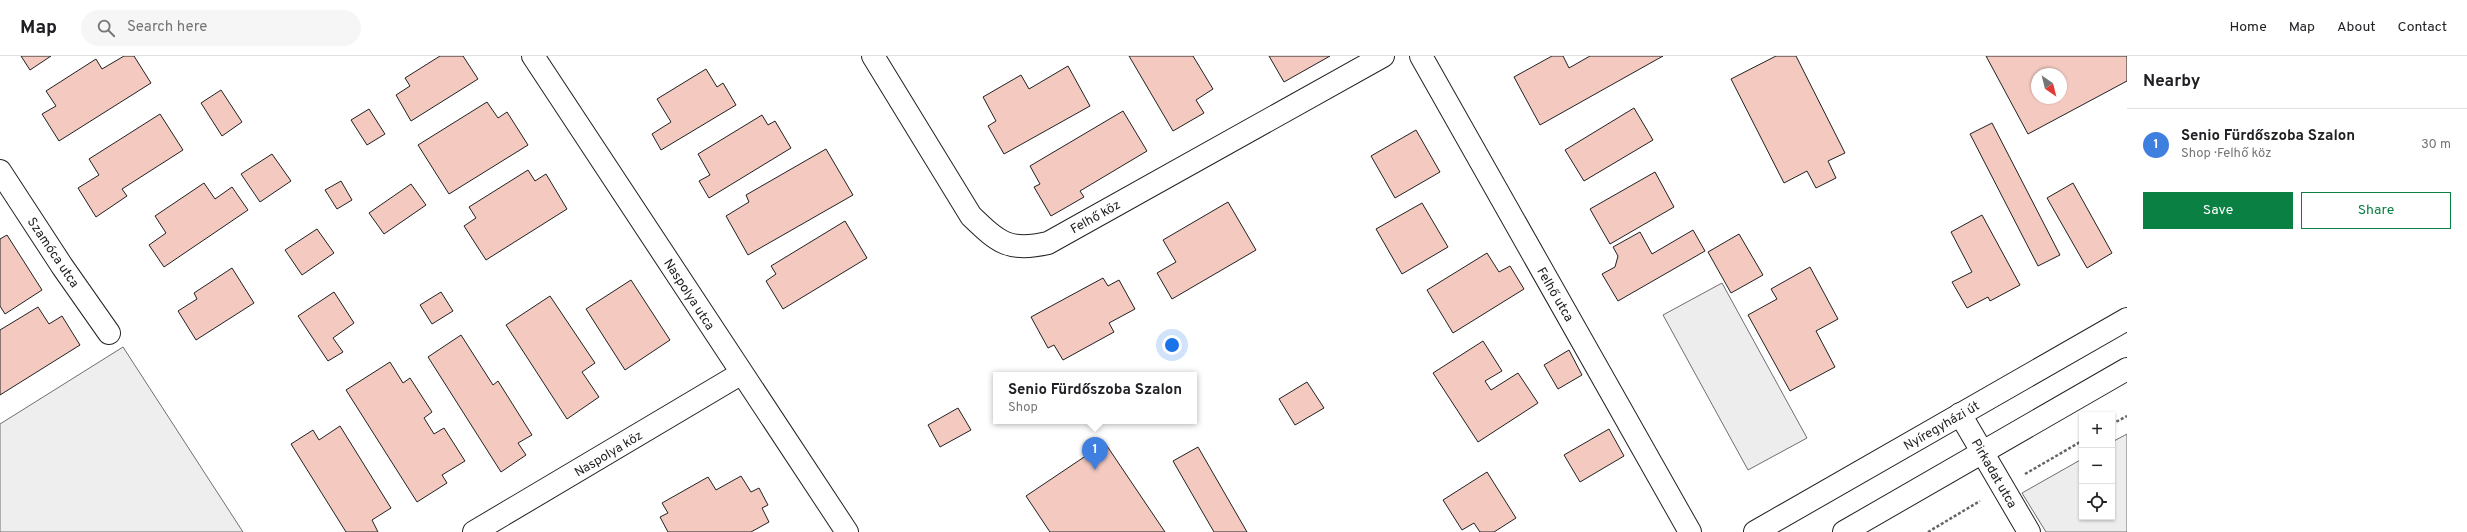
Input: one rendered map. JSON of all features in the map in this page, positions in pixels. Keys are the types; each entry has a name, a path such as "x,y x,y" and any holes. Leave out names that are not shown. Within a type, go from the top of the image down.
{"street":[{"name":"Naspolya utca","path":"533,56 847,532"},
{"name":"Felhő köz","path":"873,56 971,216 990,234 1010,245 1026,248 1048,243 1383,56"},
{"name":"Felhő utca","path":"1421,56 1690,532"},
{"name":"Szamóca utca","path":"0,171 62,266 109,333"},
{"name":"Nyíregyházi út","path":"1754,532 2127,319"},
{"path":"1844,532 2127,369"},
{"name":"Naspolya köz","path":"474,532 742,373"},
{"name":"Pirkadat utca","path":"1960,414 2029,532"}],"path":[{"path":"2115,422 2127,416"}],"shaded area":[{"path":"1722,283 1807,438 1748,470 1663,315"},
{"path":"123,347 243,532 0,532 0,424"},
{"path":"2127,434 2127,532 2046,532 2022,493 2079,461 2079,520 2115,520 2115,440"}],"building":[{"path":"21,56 51,56 30,70"},
{"path":"124,56 134,56 151,83 59,141 42,114 56,106 46,91 96,59 102,69"},
{"path":"440,56 463,56 478,79 411,121 396,95 410,86 405,78"},
{"path":"1129,56 1193,56 1213,89 1196,100 1204,113 1173,131"},
{"path":"1269,56 1330,56 1284,82"},
{"path":"1552,56 1563,56 1569,68 1590,56 1663,56 1540,125 1514,77"},
{"path":"1776,56 1796,56 1845,153 1828,161 1836,178 1816,188 1807,171 1784,183 1731,79"},
{"path":"1986,56 2127,56 2127,81 2028,134"},
{"path":"1068,66 1090,106 1004,154 988,126 996,121 983,97 1021,75 1029,89"},
{"path":"706,69 717,87 723,83 736,105 661,150 652,134 671,122 657,99"},
{"path":"221,90 242,122 222,136 201,103"},
{"path":"487,102 498,118 507,112 528,145 449,194 418,145"},
{"path":"1634,108 1653,140 1584,181 1565,150"},
{"path":"369,109 385,134 367,145 351,120"},
{"path":"1123,111 1147,151 1080,191 1084,197 1051,216 1034,187 1040,184 1030,166"},
{"path":"160,114 183,150 122,189 127,196 96,217 78,188 99,175 89,159"},
{"path":"762,115 768,125 775,121 791,148 709,198 699,181 710,175 698,154"},
{"path":"1992,123 2060,255 2038,266 1970,134"},
{"path":"1416,130 1440,172 1395,198 1371,156"},
{"path":"826,149 853,195 748,255 726,216 749,202 746,195"},
{"path":"272,154 291,181 260,202 241,174"},
{"path":"528,170 535,181 546,174 567,209 486,260 464,226 476,218 469,207"},
{"path":"1655,172 1674,207 1610,244 1590,209"},
{"path":"341,181 352,200 337,209 325,190"},
{"path":"204,183 215,199 232,187 248,210 164,267 149,245 166,233 155,216"},
{"path":"2073,183 2112,253 2087,268 2047,198"},
{"path":"411,184 426,205 384,234 369,213"},
{"path":"1228,202 1256,250 1172,299 1157,273 1176,262 1163,240"},
{"path":"1422,203 1448,247 1402,274 1376,229"},
{"path":"1982,215 2020,285 1990,301 1988,297 1967,308 1952,282 1972,272 1951,232"},
{"path":"845,221 867,258 783,309 766,281 776,274 771,266"},
{"path":"317,229 334,253 302,275 285,250"},
{"path":"1693,230 1705,251 1618,301 1602,274 1615,267 1618,256 1613,247 1640,232 1652,254"},
{"path":"1739,234 1763,275 1731,293 1708,252"},
{"path":"7,235 42,290 5,314 0,306 0,239"},
{"path":"1487,253 1499,272 1510,266 1524,289 1453,333 1427,290"},
{"path":"1810,267 1838,319 1816,331 1835,367 1790,391 1748,315 1777,299 1771,289"},
{"path":"232,268 254,303 196,340 178,311 197,299 194,293"},
{"path":"1103,278 1108,286 1119,280 1135,309 1109,323 1114,332 1063,360 1054,345 1048,348 1031,317"},
{"path":"631,280 670,340 625,370 586,309"},
{"path":"334,292 354,323 333,338 343,352 328,361 298,316"},
{"path":"441,292 453,311 432,324 420,305"},
{"path":"550,296 595,363 582,372 599,397 567,419 506,325"},
{"path":"38,307 49,324 62,316 80,345 0,395 0,330"},
{"path":"461,335 493,385 498,381 532,435 518,443 526,455 501,472 428,357"},
{"path":"1483,341 1502,371 1485,381 1491,390 1518,373 1538,403 1478,442 1433,373"},
{"path":"1569,350 1582,375 1558,389 1544,365"},
{"path":"390,362 403,383 410,378 432,412 424,418 434,434 444,428 465,461 442,475 447,483 417,502 346,390"},
{"path":"1307,382 1324,408 1295,425 1279,399"},
{"path":"958,408 971,430 940,447 928,425"},
{"path":"340,426 391,508 372,520 378,532 346,532 291,444 313,430 319,440"},
{"path":"1609,429 1624,456 1580,482 1564,455"},
{"path":"1105,443 1165,532 1050,532 1026,496"},
{"path":"1198,447 1247,532 1214,532 1173,461"},
{"path":"1487,472 1516,518 1494,532 1480,532 1474,523 1462,530 1443,500"},
{"path":"741,476 751,492 759,488 768,505 762,508 769,522 751,532 668,532 660,517 668,513 662,503 708,477 716,490"}],"place":[{"name":"Senio Fürdőszoba Szalon","path":"1095,470"}]}
